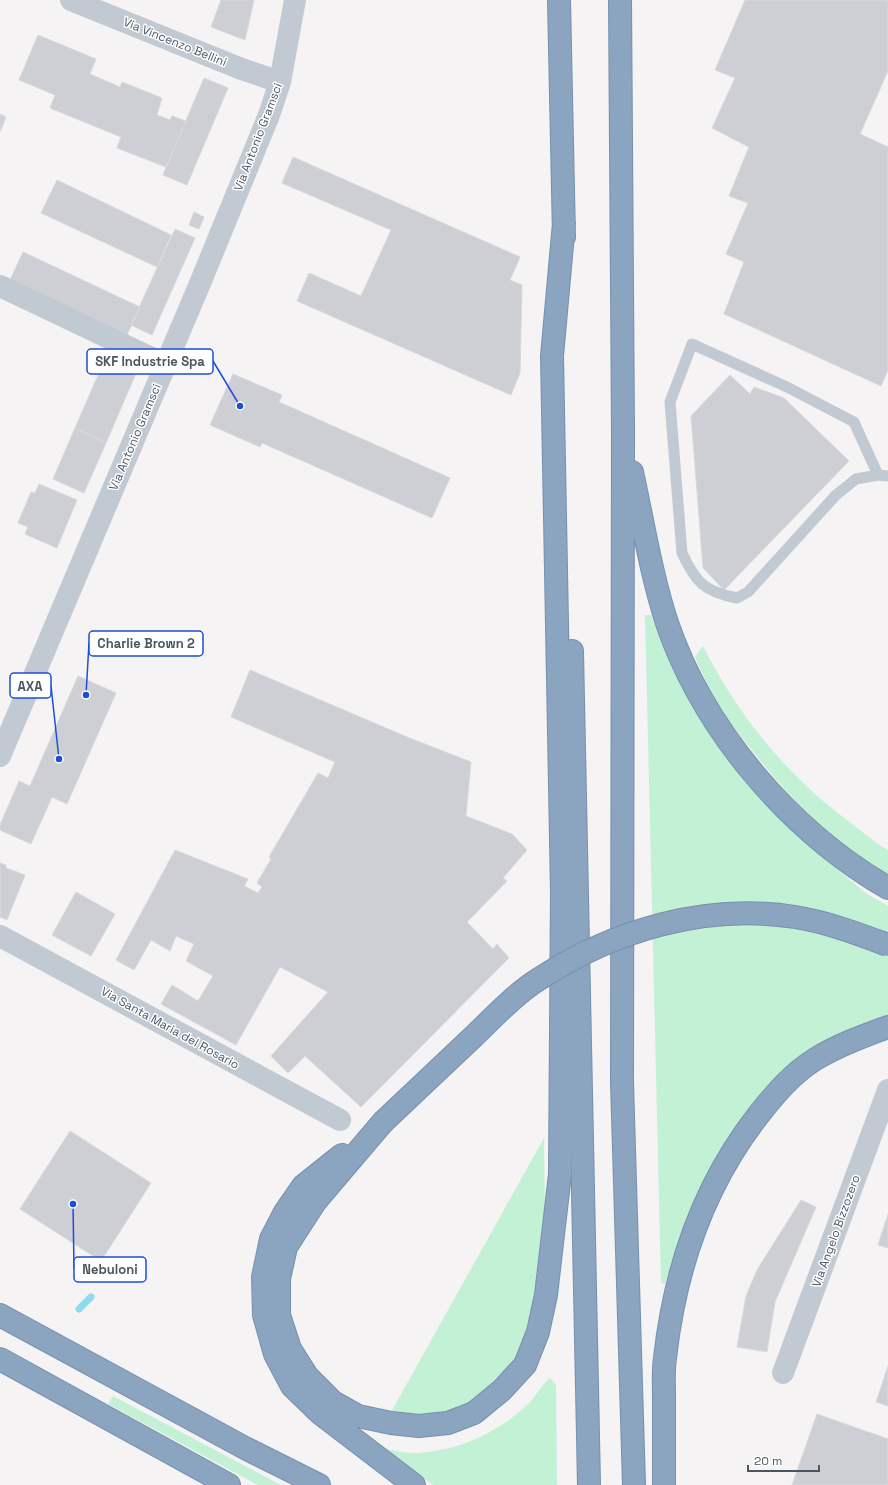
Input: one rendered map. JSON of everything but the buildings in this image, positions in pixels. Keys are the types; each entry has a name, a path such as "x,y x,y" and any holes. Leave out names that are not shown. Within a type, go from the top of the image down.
{"highway":[{"path":"559,0 589,1485"},
{"path":"620,0 623,430 622,1082 634,1485"},
{"path":"383,1122 315,1202 286,1247 279,1279 280,1315 290,1349 307,1376 333,1402 358,1416 391,1423 419,1426 448,1423 474,1413 502,1390 525,1365 538,1332 546,1295 560,1174 562,892 552,356 564,223"},
{"path":"623,430 652,564 667,623 686,668 708,708 739,755 795,819 841,858 888,888"},
{"path":"414,1485 321,1414 292,1386 274,1354 264,1315 263,1278 271,1239 285,1212 303,1186 383,1122 496,1015 538,980 602,944 649,928 698,916 752,914 795,917 849,931 888,945"},
{"path":"664,1485 665,1359 672,1311 685,1256 700,1212 723,1168 745,1132 772,1098 792,1077 814,1060 859,1037 888,1027"},
{"path":"0,1315 245,1448 319,1485"},
{"path":"0,1358 229,1485"}],"street":[{"name":"Via Vincenzo Bellini","path":"71,0 239,68 280,82"},
{"name":"Via Antonio Gramsci","path":"0,756 166,365 266,122 280,82 295,0"},
{"path":"0,286 166,365"},
{"name":"Via Santa Maria del Rosario","path":"0,936 340,1120"},
{"name":"Via Angelo Bizzozero","path":"783,1373 888,1090"}],"lane":[{"path":"692,344 787,387 854,422 883,476 856,479 836,495 748,592 737,598 714,593 703,586 692,575 682,553 670,402 692,344"}],"green space":[{"path":"645,615 651,615 674,669 702,717 771,808 814,850 867,894 888,906 888,1018 827,1045 703,1183 682,1231 665,1284 661,1283"},
{"path":"703,646 732,697 766,744 806,786 874,841 888,850 888,876 850,852 816,822 784,789 755,754 728,720 711,693 695,657"},
{"path":"544,1138 546,1301 542,1332 470,1414 385,1423"},
{"path":"550,1378 556,1385 557,1485 433,1485 384,1449 413,1453 433,1451 464,1444 492,1431 517,1414 529,1403"},
{"path":"113,1396 281,1485 258,1485 108,1404"}],"waterway":[{"path":"79,1309 91,1297"}],"place":[{"name":"SKF Industrie Spa","path":"240,406"},
{"name":"Charlie Brown 2","path":"86,695"},
{"name":"AXA","path":"59,759"},
{"name":"Nebuloni","path":"73,1204"}]}
